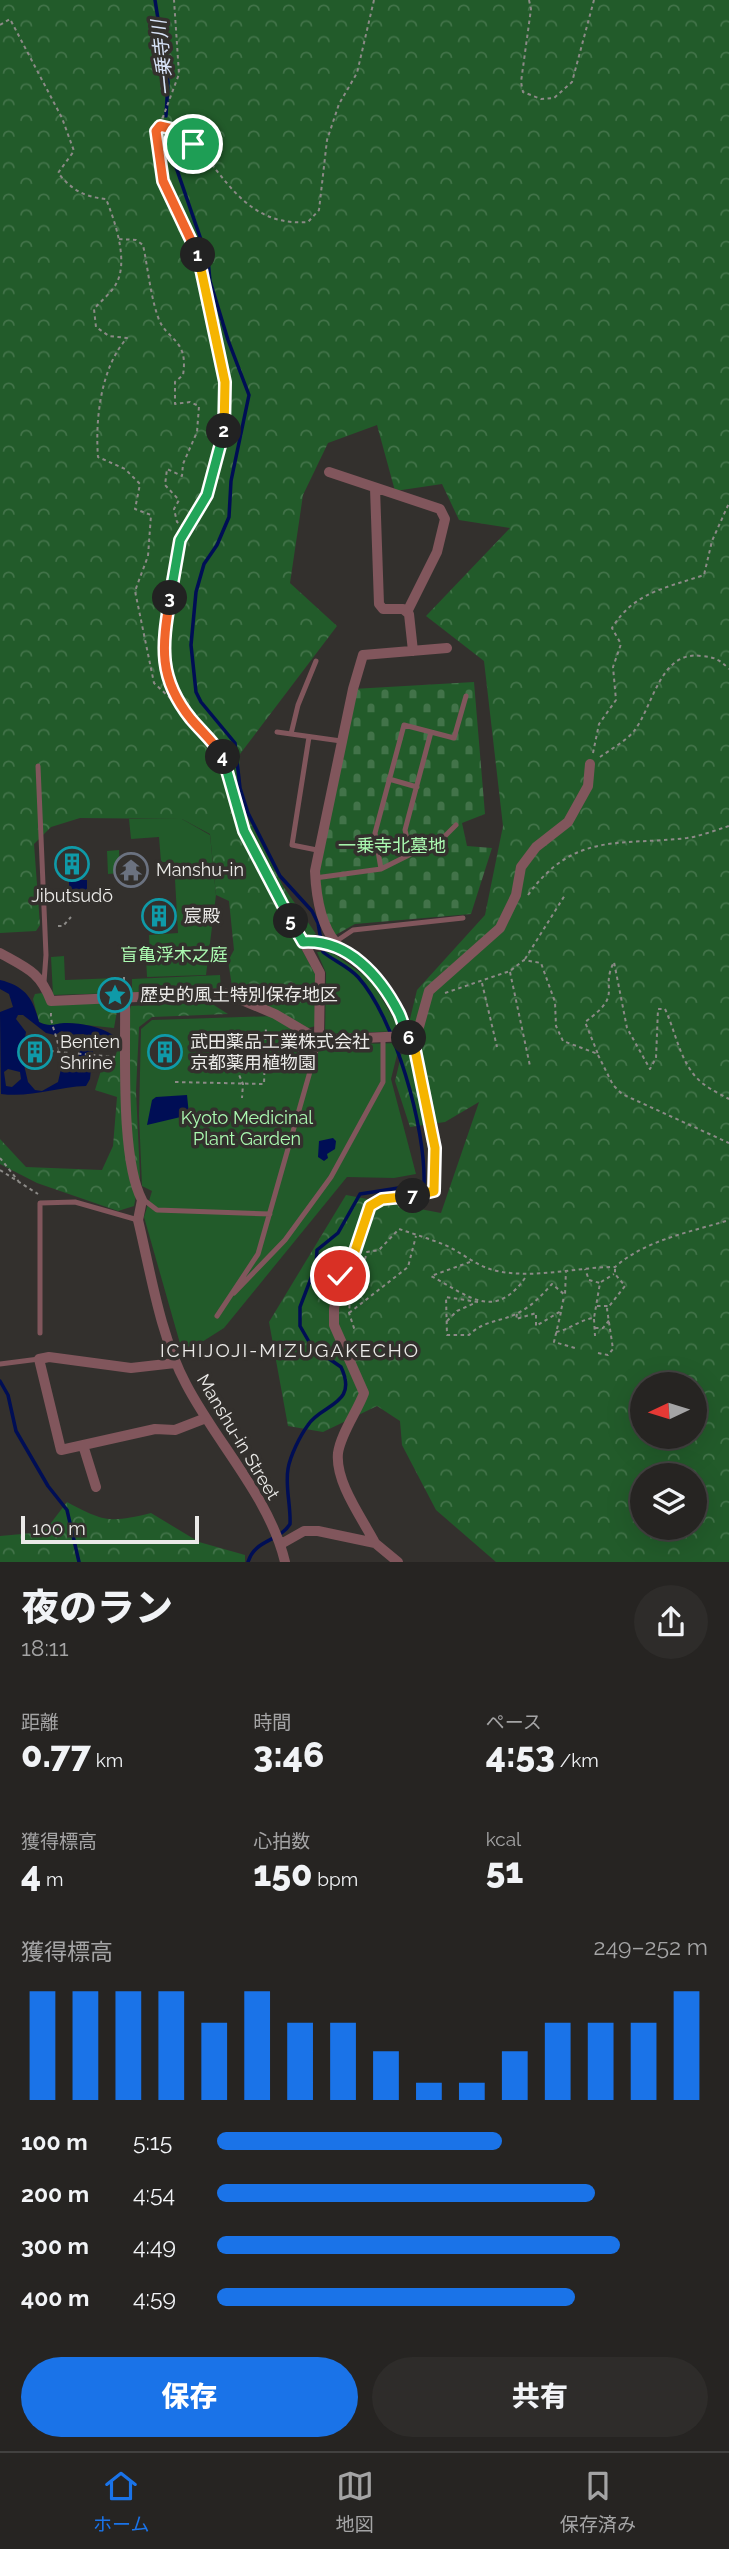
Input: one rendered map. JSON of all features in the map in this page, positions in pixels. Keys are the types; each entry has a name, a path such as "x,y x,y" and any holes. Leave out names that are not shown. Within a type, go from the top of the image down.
{"street":[{"path":"329,472 440,509 445,519 437,552 407,612"},
{"path":"375,488 379,604 383,609 402,609 410,614 413,650"},
{"path":"335,946 316,895 317,850 363,655 447,648"},
{"path":"410,1040 424,1000 436,982 500,928 511,908 521,867 536,847 568,822 588,786 590,764"},
{"path":"297,930 307,941 320,973 319,1040"},
{"path":"307,941 335,946 372,972 386,990 410,1040 435,1148 434,1191 382,1199 370,1206 335,1294 334,1325 364,1393 343,1437 338,1463 341,1476 375,1543 398,1562"},
{"path":"0,953 33,971 44,982 51,1002 225,993 275,1014 319,1040 410,1040"},
{"name":"Manshu-in Street","path":"125,998 130,1154 133,1183 142,1200 138,1220 175,1363 206,1418 235,1460 280,1543 285,1562"},
{"path":"175,1363 131,1368 49,1357 39,1359 61,1450 155,1429 175,1430 206,1418"},
{"path":"83,1445 96,1487"},
{"path":"280,1543 292,1535 312,1530 375,1543"}],"lane":[{"path":"291,734 298,705 316,661"},
{"path":"381,869 374,833 404,725 454,738 466,696"},
{"path":"277,732 341,741"},
{"path":"411,854 405,830 431,732"},
{"path":"309,737 292,845 317,850"},
{"path":"38,766 46,955 44,982"},
{"path":"389,779 417,787"},
{"path":"315,878 381,869 443,838 456,825"},
{"path":"335,946 353,930 463,918"},
{"path":"217,1316 234,1293 285,1240 331,1177 383,1082 383,1038"},
{"path":"234,1293 236,1282 258,1254 319,1040"},
{"path":"142,1200 157,1210 270,1214"},
{"path":"40,1333 40,1203 75,1202 138,1220"},
{"path":"0,1364 39,1359"}],"path":[{"path":"174,0 179,74 156,131 163,181 197,249 226,399 223,436 207,495 186,528 176,556 162,650 170,685 184,710"},
{"path":"160,126 177,130 193,144 224,182 258,211 279,219 308,222 319,210 327,140 340,104 356,73 373,0"},
{"path":"529,0 531,9 521,82 523,92 541,99 554,98 572,82 594,0"},
{"path":"0,24 10,19 62,118 74,151 58,173 89,197 106,199 119,239 121,250 118,282 94,309 96,327 109,336 127,338 114,352 96,435 98,457 125,470 140,484 135,509 151,515 148,556 135,591 154,683 184,710 224,758 244,831 297,930"},
{"path":"119,239 136,240 143,245 159,320 180,345 184,367 183,376 175,382 175,404 190,402 199,405 197,432 183,464 182,476 167,469 165,485 179,500 174,509 177,522 186,528"},
{"path":"590,764 599,724 616,700 613,667 621,645 612,628 622,612 637,598 704,575 712,541 729,503"},
{"path":"590,764 632,733 648,711 654,690 667,669 691,654 717,658 729,669"},
{"path":"511,908 525,899 540,878 589,846 688,838 729,827"},
{"path":"424,1000 510,971 524,960 565,895"},
{"path":"58,926 63,926 71,917"},
{"path":"524,960 541,963 555,1002 556,1026 563,1041 598,1054"},
{"path":"729,1099 700,1082 683,1059 665,1009 658,1009 656,1058 650,1069 627,1028 614,962 609,971 611,995 601,1010 585,1022 613,1085 622,1094 729,1143"},
{"path":"510,971 530,1066"},
{"path":"482,981 497,1047"},
{"path":"51,1002 50,1020 57,1032 59,1051"},
{"path":"175,1082 264,1084 266,1026"},
{"path":"239,1048 232,1039 224,1042 223,1051 231,1056 243,1083 242,1098"},
{"path":"231,1056 239,1048 315,1052"},
{"path":"50,1051 126,1058"},
{"path":"0,1158 20,1184"},
{"path":"0,1170 54,1202"},
{"path":"350,1296 355,1295 367,1252 379,1250 399,1229 447,1246 471,1262 497,1271 528,1273 584,1267 615,1267 627,1256 652,1244 729,1220"},
{"path":"349,1313 408,1267 416,1235"},
{"path":"471,1262 431,1276 478,1302"},
{"path":"584,1267 589,1280 600,1283 615,1274"},
{"path":"598,1353 608,1355 613,1349 609,1306 625,1286 615,1274 615,1267"},
{"path":"566,1269 565,1295 554,1342 575,1348"},
{"path":"352,1273 349,1313 355,1331"},
{"path":"528,1273 515,1293 501,1300 478,1302 446,1297 447,1335 469,1335 479,1325 517,1313 537,1300 552,1284 565,1295"},
{"path":"595,1336 594,1318 600,1283"},
{"path":"447,1321 457,1311 478,1302"},
{"path":"596,1306 609,1306"},
{"path":"517,1313 516,1320 536,1313 536,1326 561,1311"},
{"path":"556,1332 568,1330 580,1320 594,1318"},
{"path":"594,1328 603,1328 610,1319"}],"green space":[{"path":"0,0 729,0 729,1562 496,1562 436,1510 402,1445 400,1421 377,1406 323,1432 288,1426 269,1322 346,1195 441,1213 479,1102 445,1122 410,1127 395,1081 417,990 485,915 503,826 484,661 426,616 510,528 459,520 442,484 395,491 377,425 328,443 303,495 290,583 337,626 240,754 238,788 248,818 283,886 316,934 297,941 318,979 316,1026 308,1028 232,986 228,961 234,950 229,901 216,895 210,834 182,819 80,818 51,827 34,844 40,925 36,931 0,933"},
{"name":"一乗寺北墓地","path":"474,682 485,814 462,823 467,846 492,848 471,914 355,924 332,937 315,871 353,689"},
{"name":"盲亀浮木之庭","path":"129,819 182,819 210,835 216,895 206,975 147,977 149,935 178,933 174,862 161,862 159,837 131,839"},
{"path":"119,850 120,873 108,874 107,851"},
{"path":"330,951 371,980 401,1031 325,1034 326,973 317,952"},
{"path":"64,956 65,980 117,978 118,993 53,995 51,957"},
{"path":"220,975 221,989 132,993 132,979"},
{"path":"42,993 45,996 115,1003 118,1005 114,1028 67,1023 52,1028 39,1022 33,999 35,994"},
{"path":"209,1002 228,1014 152,1017 139,1027 136,1091 140,1177 134,1206 118,1211 37,1183 0,1164 0,1139 26,1167 102,1170 113,1146 117,1097 95,1090 103,1064 113,1064 131,1006"},
{"name":"Kyoto Medicinal Plant Garden","path":"274,1016 317,1045 400,1043 391,1079 416,1174 394,1178 347,1177 224,1328 183,1354 144,1217 152,1191 142,1186 139,1115 141,1029 152,1020"},
{"path":"67,1502 107,1519 151,1513 199,1542 245,1555 245,1562 0,1562 0,1536 44,1532"}],"shaded area":[{"path":"69,880 87,880 87,891 69,892"},
{"path":"0,980 27,994 39,1022 43,1024 85,1025 113,1035 115,1042 111,1048 93,1048 90,1079 86,1086 23,1095 1,1094 0,1012 13,1007 9,994 0,989","holes":["18,1015 23,1015 46,1033 55,1035 62,1031 66,1035 84,1034 77,1063 71,1071 61,1069 58,1082 42,1091 35,1090 28,1082 22,1056 26,1032 16,1019","8,1069 20,1072 21,1079 12,1087 6,1086 4,1072"]},
{"path":"187,1095 189,1115 147,1125 152,1100 156,1097"},
{"path":"333,1138 336,1141 335,1149 327,1154 328,1158 324,1161 318,1157 319,1141"}],"waterway":[{"name":"一乗寺川","path":"155,0 168,82 166,116"},
{"path":"166,138 208,260 210,281 228,340 249,395 231,481 229,517 217,545 204,564 196,592 191,645 196,692 201,702 235,743 240,788 248,813 280,876 312,911 318,923 323,952 358,977 372,995 384,1019 406,1075 420,1134 423,1161 424,1184 360,1194 338,1233 317,1250 316,1265 300,1307 300,1326 312,1347 341,1367 345,1389 342,1397 308,1425 293,1452 287,1476 290,1524 280,1534 256,1549 248,1562"},
{"path":"0,1381 8,1395 16,1431 48,1486 67,1510 79,1562"}],"place":[{"name":"Jibutsudō","path":"72,864"},
{"name":"Manshu-in","path":"131,870"},
{"name":"宸殿","path":"159,916"},
{"name":"歴史的風土特別保存地区","path":"115,995"},
{"name":"Benten Shrine","path":"35,1052"},
{"name":"武田薬品工業株式会社 京都薬用植物園","path":"165,1052"}],"district":[{"name":"ICHIJOJI-MIZUGAKECHO","path":"290,1350"}],"route":[{"path":"193,144 169,126 160,126 156,131 163,181 197,249 225,382 226,414 223,436 207,495 186,528 176,556 162,650 166,671 174,695 224,758 244,831 303,942 311,941 343,949 372,972 386,990 400,1015 407,1036 414,1045 435,1148 434,1191 411,1197 382,1199 370,1206 355,1251 340,1276"}]}
